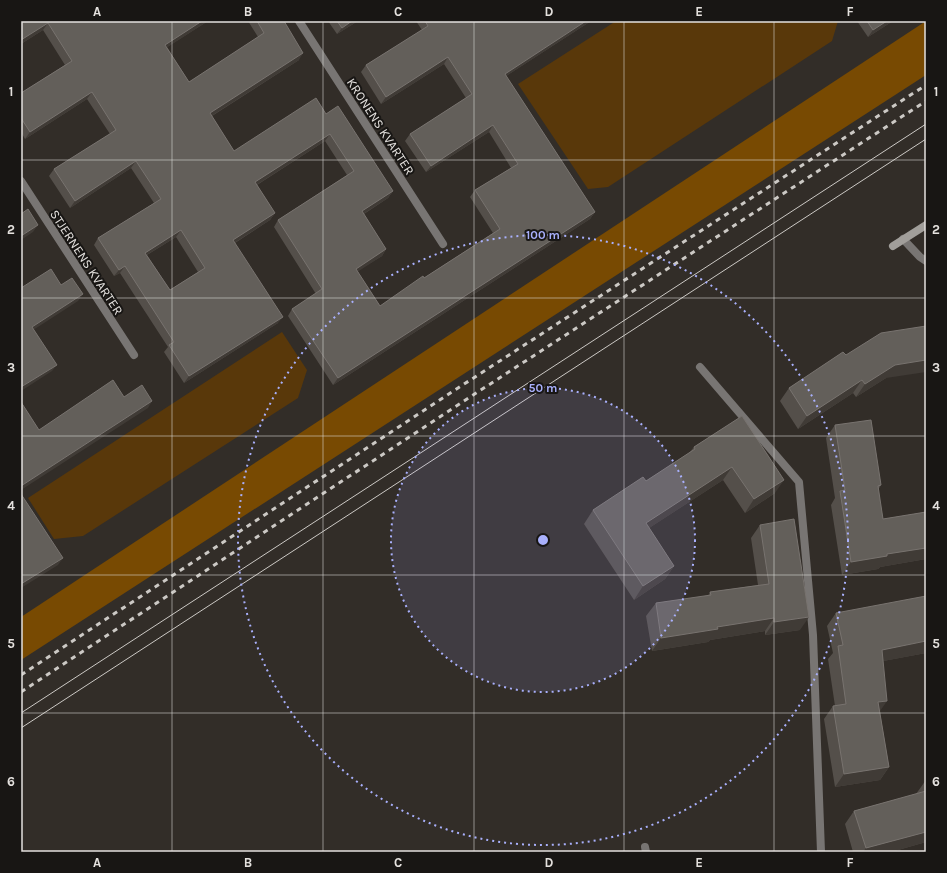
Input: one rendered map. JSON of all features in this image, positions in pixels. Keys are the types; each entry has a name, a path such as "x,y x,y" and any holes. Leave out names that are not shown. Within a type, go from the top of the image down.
{"street":[{"name":"KRONENS KVARTER","path":"298,21 443,244"},
{"name":"STJERNENS KVARTER","path":"21,181 134,355"},
{"path":"893,246 926,225"},
{"path":"903,239 920,257 926,261"},
{"path":"700,367 799,482 813,635 821,852"}],"shaded area":[{"path":"616,21 838,21 832,41 608,187 588,189 518,84"},
{"path":"926,21 926,75 21,660 21,617"},
{"path":"282,332 307,370 298,398 83,536 54,539 28,498"}],"building":[{"path":"21,21 202,21 165,45 189,82 264,33 257,21 284,21 303,53 210,113 234,151 316,98 326,114 338,106 393,191 362,211 386,249 356,269 380,306 423,276 424,278 500,229 475,190 518,164 493,125 431,166 410,134 472,94 448,57 386,97 366,65 428,26 425,21 586,21 505,74 595,212 338,378 292,309 322,289 278,220 354,171 330,134 255,182 275,213 233,240 283,317 189,376 169,345 174,342 125,266 119,270 98,238 161,199 136,161 75,201 54,169 116,130 92,92 30,132 21,118 21,93 72,61 48,23 21,40","holes":["181,230 205,268 170,290 145,253"]},
{"path":"337,21 352,21 342,28"},
{"path":"867,21 887,21 873,30"},
{"path":"28,209 38,225 21,236 21,214"},
{"path":"51,269 61,285 72,278 83,294 32,327 57,365 21,387 21,288"},
{"path":"926,326 926,360 895,365 865,384 862,380 807,416 789,388 843,352 846,355 881,333"},
{"path":"113,380 124,397 142,385 152,401 21,486 21,402 39,430"},
{"path":"742,416 784,480 754,499 732,467 646,523 674,566 643,586 593,510 643,477 646,481 695,449 694,447"},
{"path":"871,420 881,485 878,486 883,519 926,512 926,548 887,554 887,556 851,562 840,491 845,490 835,425"},
{"path":"21,494 63,558 21,584"},
{"path":"794,519 809,617 774,622 774,618 661,638 656,603 711,595 710,592 769,584 760,525"},
{"path":"926,596 926,641 882,650 887,701 878,702 889,767 844,774 833,706 846,704 838,646 843,645 836,613"},
{"path":"926,791 926,832 866,848 854,811"}],"tram line":[{"path":"21,713 926,124"},
{"path":"21,728 926,139"}],"railway":[{"path":"21,675 458,388 926,85"},
{"path":"21,692 467,399 926,101"}]}
